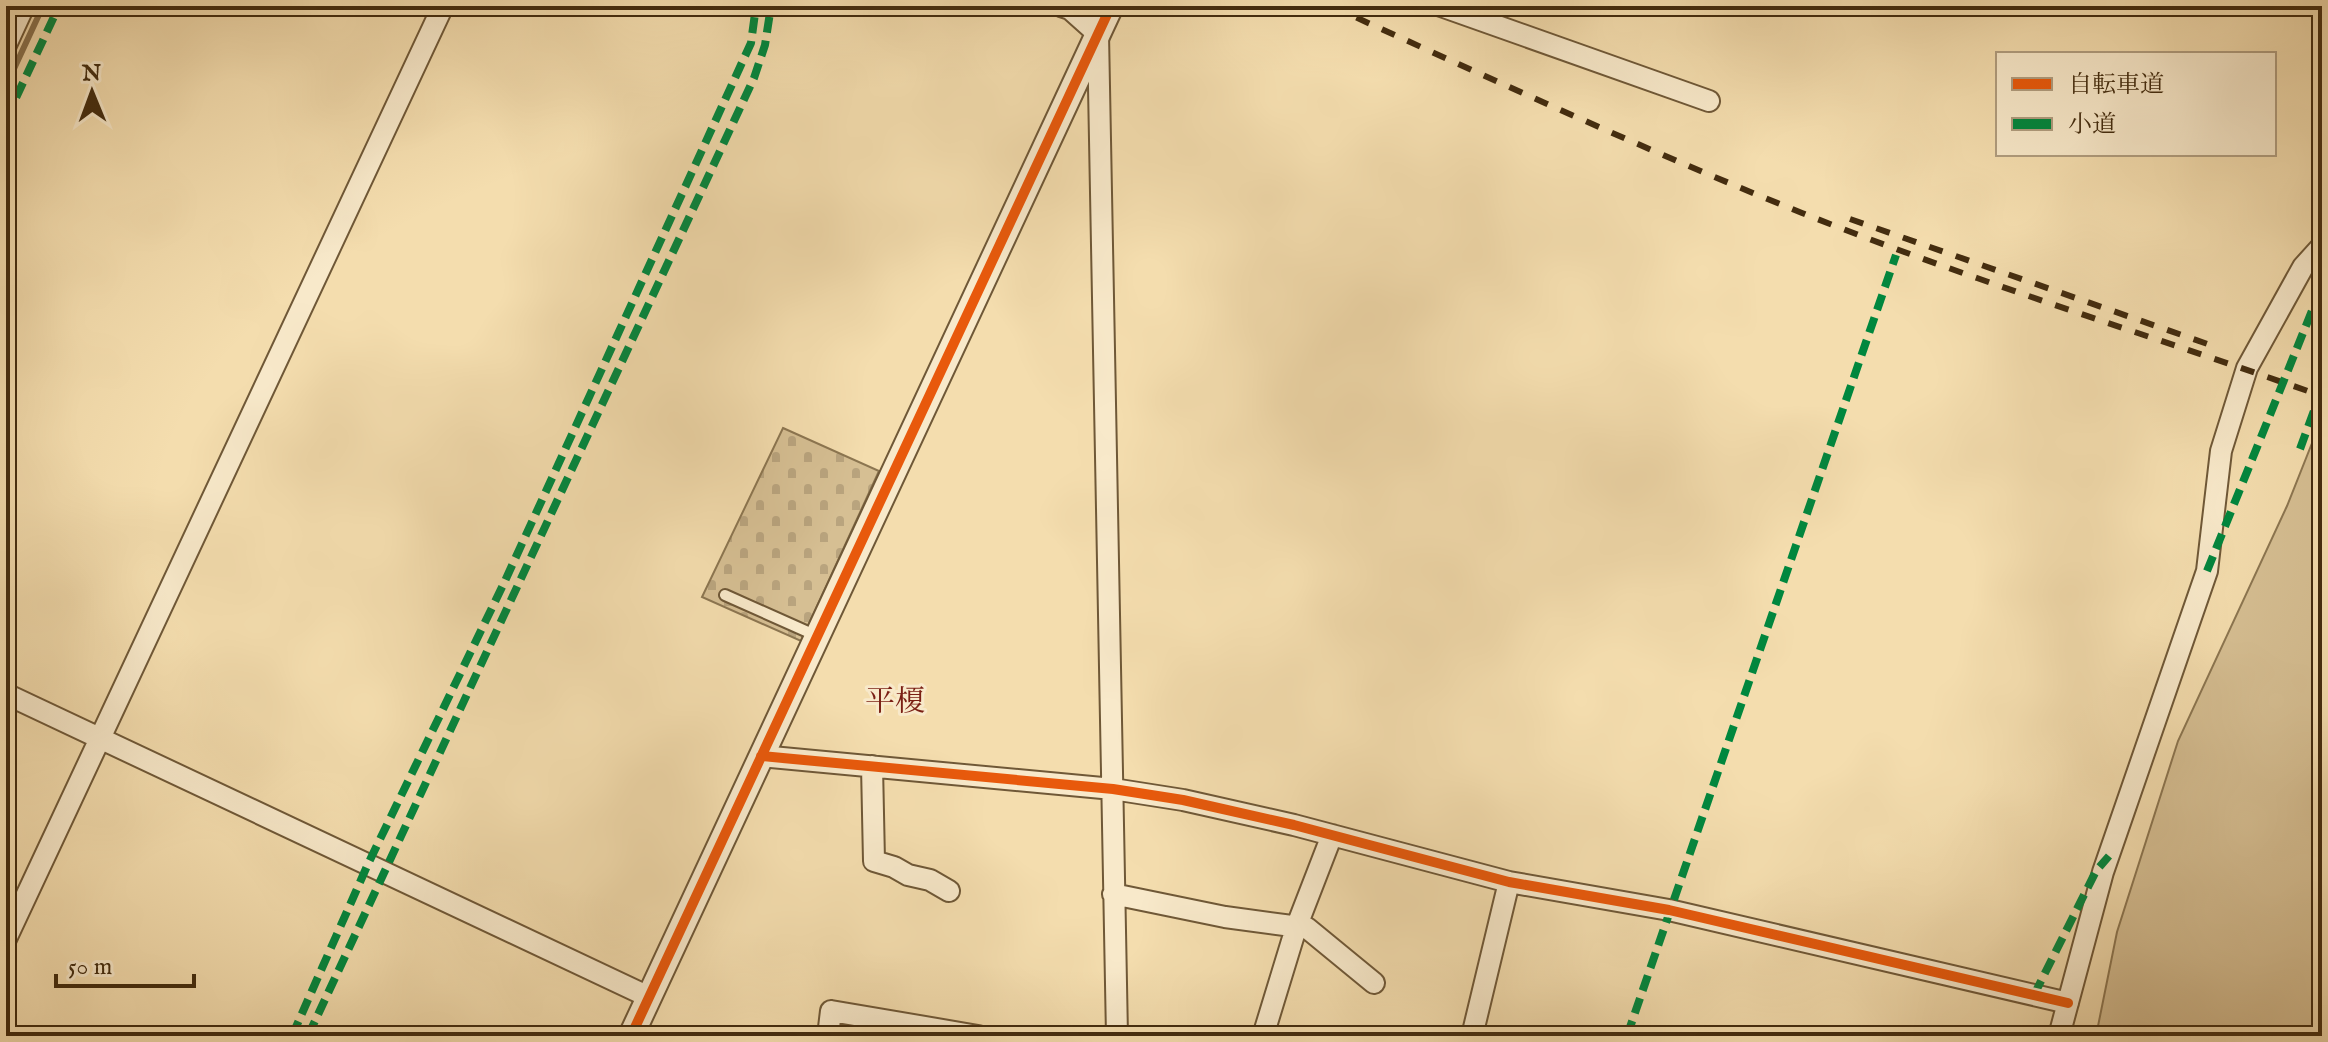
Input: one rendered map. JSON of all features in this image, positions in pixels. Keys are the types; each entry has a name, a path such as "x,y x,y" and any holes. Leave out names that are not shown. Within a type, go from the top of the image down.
{"street":[{"path":"6,45 24,6"},
{"path":"6,939 443,6"},
{"path":"1061,6 1070,9 1098,34 1117,1036"},
{"path":"631,1036 1111,6"},
{"path":"1441,6 1709,101"},
{"path":"2059,1036 2103,872 2207,571 2221,451 2247,368 2303,267 2322,246"},
{"path":"6,694 649,997"},
{"path":"761,756 1113,789 1183,800 1332,835 1509,882 1669,910 2068,1003"},
{"path":"872,766 874,861 930,880 949,891"},
{"path":"1263,1036 1296,928 1332,835"},
{"path":"1472,1036 1509,882"},
{"path":"1113,894 1307,928 1374,983"},
{"path":"828,1036 831,1011 978,1036"}],"lane":[{"path":"725,595 817,636"}],"green space":[{"path":"2322,418 2322,1036 2096,1036 2117,932 2178,741 2287,506"},
{"path":"783,428 879,471 801,641 702,597"}],"waterway":[{"path":"6,86 43,6"}],"railway":[{"path":"1331,6 1624,138 1802,213 1996,285 2322,396"},
{"path":"1850,219 2216,347"}],"marked path":[{"path":"6,119 59,6"},
{"path":"292,1036 368,864 504,583 751,43 756,6"},
{"path":"308,1036 754,78 765,45 771,6"},
{"path":"1627,1036 1896,255"},
{"path":"2207,571 2322,286"},
{"path":"2300,449 2322,389"},
{"path":"2034,995 2096,871 2109,856"}],"cycle path":[{"path":"631,1036 1111,6"},
{"path":"761,756 1113,789 1183,800 1294,825 1509,882 1669,910 2068,1003"}],"district":[{"name":"平榎","path":"895,701"}]}
